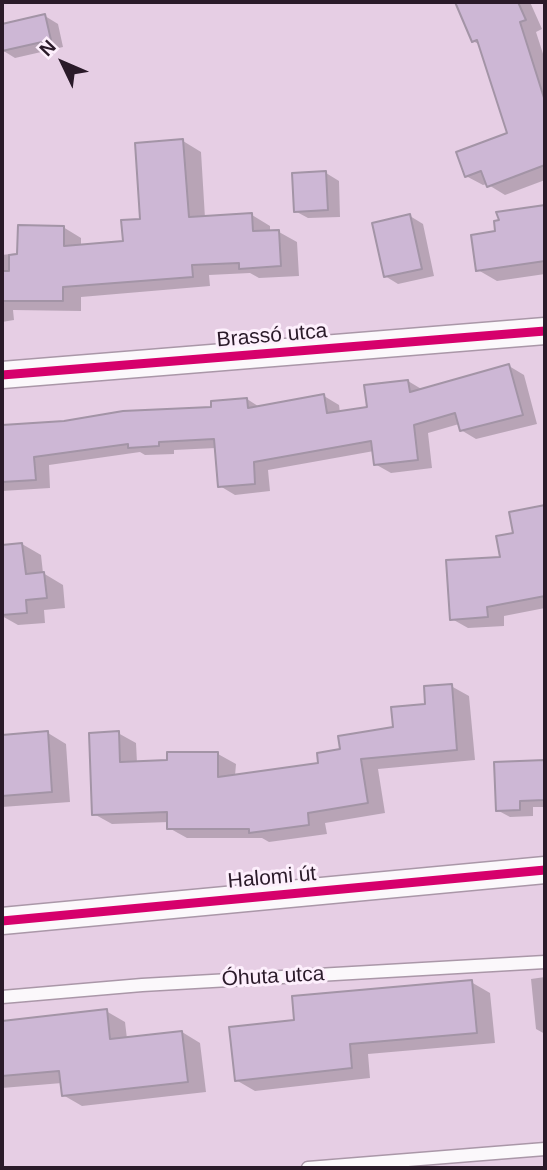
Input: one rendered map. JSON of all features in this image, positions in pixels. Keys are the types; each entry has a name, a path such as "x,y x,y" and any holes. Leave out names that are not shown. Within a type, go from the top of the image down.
{"street":[{"name":"Brassó utca","path":"2,375 545,331"},
{"name":"Halomi út","path":"2,921 545,870"}],"lane":[{"name":"Óhuta utca","path":"2,997 142,985 545,962"},
{"path":"308,1168 545,1149"}],"building":[{"path":"455,2 518,2 526,20 520,22 545,101 545,165 487,187 481,171 465,177 456,152 507,133 477,40 472,42"},
{"path":"45,14 51,40 2,51 2,24"},
{"path":"183,139 189,217 252,213 253,231 279,230 281,266 239,269 239,263 192,265 193,277 63,287 63,301 2,301 2,271 9,271 9,255 17,254 18,225 64,226 64,246 123,241 121,220 140,219 135,143"},
{"path":"326,171 328,210 294,212 292,173"},
{"path":"545,205 545,261 476,271 471,235 495,231 494,221 499,220 496,212"},
{"path":"410,214 422,269 384,277 372,223"},
{"path":"509,364 523,415 460,431 455,413 414,425 418,460 374,465 371,441 254,462 255,484 218,487 214,439 159,442 159,446 128,448 128,444 34,457 36,480 2,482 2,425 64,421 123,411 211,407 211,401 247,398 248,408 324,394 327,413 367,407 364,385 408,380 410,392"},
{"path":"545,505 545,596 487,607 488,617 450,620 446,560 500,557 496,536 513,533 509,512"},
{"path":"22,543 26,574 44,572 47,598 26,600 27,613 2,615 2,545"},
{"path":"452,684 457,750 361,759 368,803 308,813 309,825 249,833 249,829 167,829 167,812 92,815 89,733 119,731 120,762 167,760 167,752 218,752 218,777 318,763 317,753 340,749 338,736 393,727 391,707 425,704 424,686"},
{"path":"48,731 52,792 2,796 2,735"},
{"path":"545,760 545,800 520,801 520,810 496,811 494,762"},
{"path":"472,980 477,1033 350,1044 352,1068 235,1081 229,1027 294,1020 292,996"},
{"path":"107,1009 110,1039 182,1031 188,1082 62,1096 59,1071 2,1076 2,1021"}],"cycle path":[{"path":"2,375 545,331"},
{"path":"2,921 545,870"}]}
